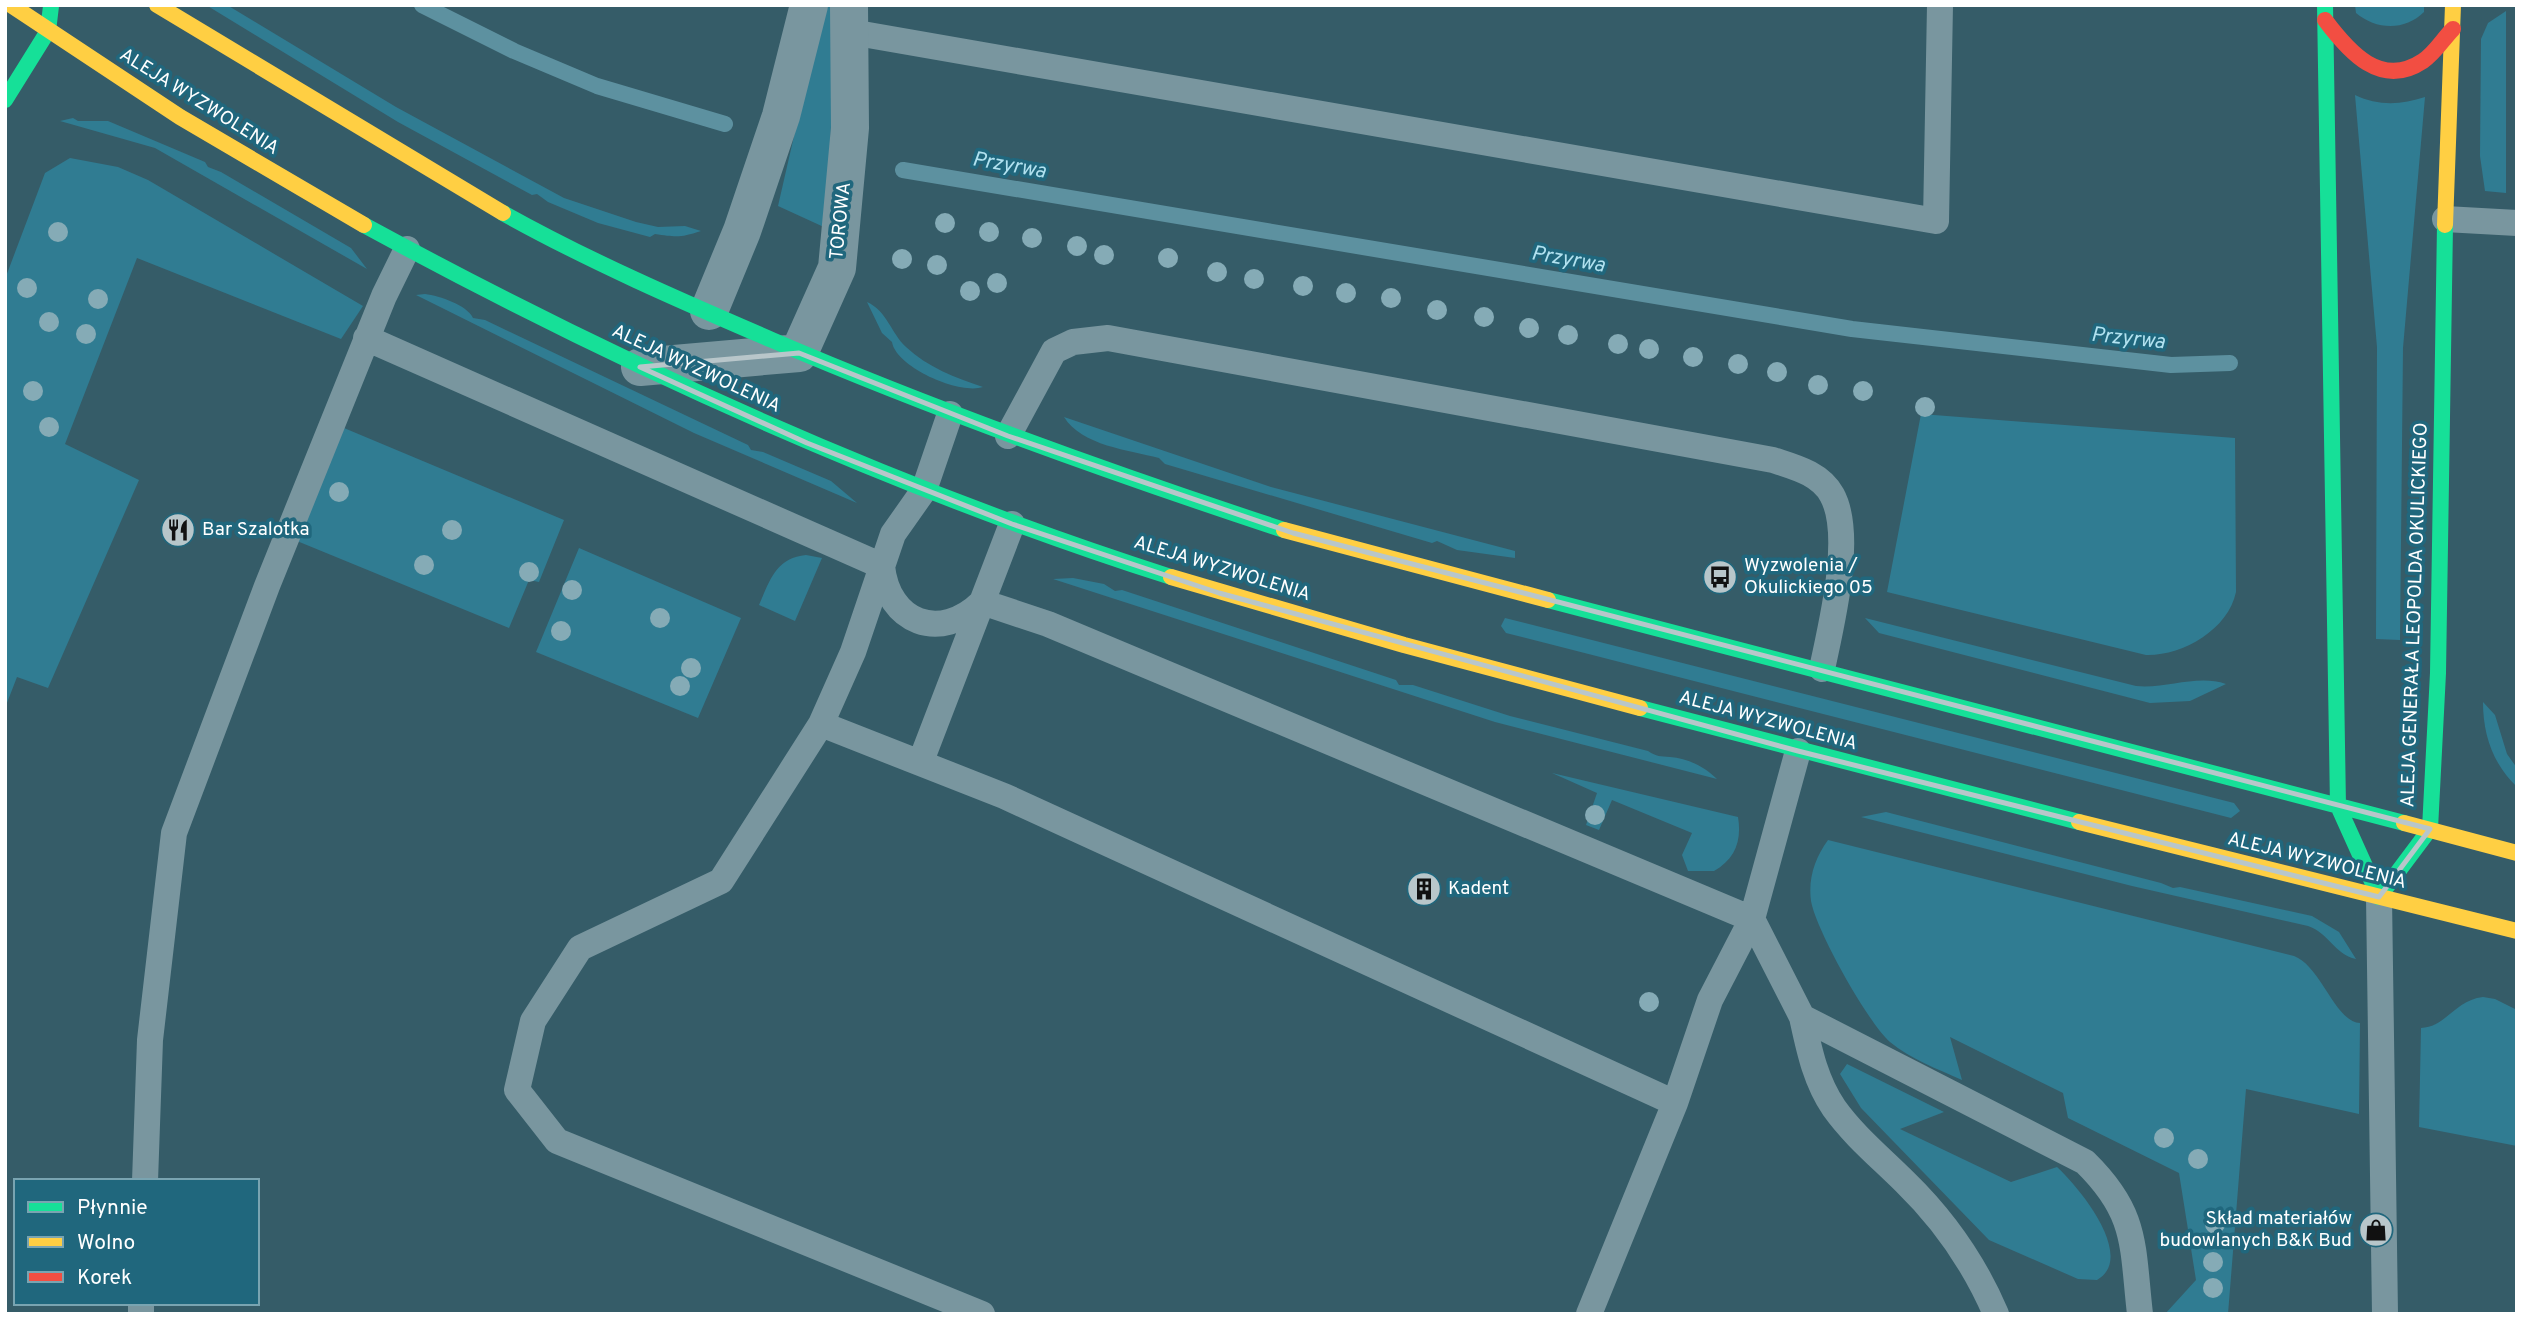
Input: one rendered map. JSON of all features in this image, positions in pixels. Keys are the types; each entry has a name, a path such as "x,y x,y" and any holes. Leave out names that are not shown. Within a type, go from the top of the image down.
{"main road":[{"name":"ALEJA WYZWOLENIA","path":"11,5 330,208 407,249 640,367 807,443 1012,524 1219,593 1798,751 2517,931"},
{"path":"5,100 48,31 51,5"},
{"path":"158,5 453,184 559,242 799,353 950,414 1146,486 1293,533 1822,669 2517,853"},
{"name":"ALEJA GENERAŁA LEOPOLDA OKULICKIEGO","path":"2379,897 2430,829 2438,660 2445,219 2453,5"},
{"path":"2325,13 2347,51 2367,67 2389,71 2412,68 2425,60 2453,29"},
{"path":"2325,13 2338,806 2379,897"}],"street":[{"path":"709,311 746,221 777,129 809,5"},
{"name":"TOROWA","path":"799,353 837,268 850,128 850,19"},
{"path":"640,367 799,353"}],"lane":[{"path":"850,19 1936,221 1940,5"},
{"path":"2302,5 2325,13"},
{"path":"2445,219 2517,223"},
{"path":"145,1179 150,1040 174,832 267,586 366,338 407,249"},
{"path":"366,338 882,566"},
{"path":"1008,436 1054,351 1073,342 1108,338 1773,460 1808,472 1832,494 1839,522 1837,597 1822,669"},
{"path":"950,414 924,490 893,534 853,652 821,724 721,881 580,948 533,1021 517,1090 556,1141 982,1314"},
{"path":"921,761 1012,524"},
{"path":"882,566 884,584 891,601 920,621 937,625 954,622 970,614 982,602"},
{"path":"982,602 1048,624 1752,919 1802,1017 1812,1065 1833,1107 1856,1135 1933,1212 1985,1288 1996,1314"},
{"path":"821,724 921,761 1675,1103"},
{"path":"1589,1314 1675,1103 1713,994 1752,919 1798,751"},
{"path":"2379,897 2385,1314"},
{"path":"1802,1017 2085,1162 2108,1185 2129,1222 2140,1314"}],"highlighted area":[{"path":"799,353 1008,436 1293,533 2430,829 2379,897 1798,751 1219,593 1012,524 807,443 640,367"}],"shaded area":[{"path":"206,5 227,5 396,107 564,198 636,222 658,227 685,226 701,231 683,236 655,234 650,237 598,223 548,202 537,194 532,195 398,122"},
{"path":"824,5 837,5 826,228 778,206"},
{"path":"2355,5 2424,5 2424,12 2408,23 2390,26 2364,19 2356,13"},
{"path":"2506,11 2506,193 2485,191 2480,156 2481,39 2488,23"},
{"path":"2355,95 2390,103 2425,97 2403,348 2400,640 2376,639 2377,347"},
{"path":"73,118 78,121 108,121 205,162 208,167 351,248 367,269 155,148 60,121"},
{"path":"70,158 118,167 148,180 363,306 341,339 137,258 65,444 139,480 48,688 17,677 5,708 5,279 45,173"},
{"path":"425,294 452,302 465,309 473,318 485,320 748,445 751,450 763,452 831,481 857,503 694,433 416,295"},
{"path":"867,302 879,311 914,354 942,371 983,387 959,387 945,383 905,361 882,333"},
{"path":"1921,414 2235,438 2236,592 2224,618 2214,629 2188,646 2146,655 1887,592"},
{"path":"1064,417 1271,487 1515,551 1515,558 1457,550 1437,541 1432,543 1165,464 1159,458 1094,441 1072,427"},
{"path":"344,428 564,520 539,582 529,580 509,628 297,541"},
{"path":"579,548 741,618 698,718 536,652"},
{"path":"806,555 822,558 795,621 759,605 775,572 788,561"},
{"path":"1073,578 1104,584 1115,591 1122,590 1396,680 1399,685 1413,685 1510,716 1659,756 1683,759 1701,767 1717,779 1495,722 1053,579"},
{"path":"1505,618 2234,803 2240,811 2231,818 1506,633 1501,626"},
{"path":"1865,618 2136,686 2193,681 2226,684 2190,701 2150,703 1879,633"},
{"path":"2483,702 2495,715 2507,754 2517,768 2517,787 2502,769 2491,748 2485,726"},
{"path":"1552,773 1738,817 1738,841 1732,855 1714,871 1688,871 1682,855 1692,833 1612,800 1599,830 1586,825 1597,793"},
{"path":"1886,812 2173,888 2180,887 2312,916 2339,932 2356,959 2342,953 2321,933 2308,926 2132,886 1861,817"},
{"path":"1828,840 2294,956 2312,971 2343,1014 2360,1023 2359,1114 2246,1089 2228,1314 2165,1314 2196,1280 2179,1173 2068,1118 2063,1093 1950,1037 1962,1080 1906,1054 1880,1032 1832,953 1811,901 1814,869"},
{"path":"2483,997 2495,999 2517,1010 2517,1146 2419,1127 2421,1028 2430,1027 2465,1003"},
{"path":"1847,1064 1944,1112 1900,1129 2011,1182 2057,1167 2078,1189 2100,1222 2111,1255 2108,1269 2097,1280 2078,1279 1989,1240 1861,1108 1840,1074"}],"waterway":[{"name":"Przyrwa","path":"422,5 514,51 597,86 725,124"},
{"name":"Przyrwa","path":"903,170 1852,329 2171,365 2230,363"}],"traffic: fast":[{"path":"2325,5 2338,806 2379,897"},
{"path":"5,100 48,31 51,6"},
{"path":"503,213 636,280 899,392 1026,441 1284,530"},
{"path":"364,225 560,327 759,420 963,504 1171,577"},
{"path":"2379,897 2430,829 2438,673 2445,225"},
{"path":"1548,600 2404,823"},
{"path":"1640,708 2079,822"}],"traffic: slow":[{"path":"11,5 180,117 364,225"},
{"path":"157,5 503,213"},
{"path":"2445,225 2453,5"},
{"path":"1284,530 1548,600"},
{"path":"1171,577 1404,645 1640,708"},
{"path":"2079,822 2517,931"},
{"path":"2404,823 2517,853"}],"traffic: jam":[{"path":"2325,20 2355,54 2380,69 2393,71 2408,69 2423,61 2453,29"}],"place":[{"name":"Bar Szalotka","path":"178,530"},
{"name":"Wyzwolenia / Okulickiego 05","path":"1720,577"},
{"name":"Kadent","path":"1424,889"},
{"name":"Skład materiałów budowlanych B&K Bud","path":"2376,1230"}]}
